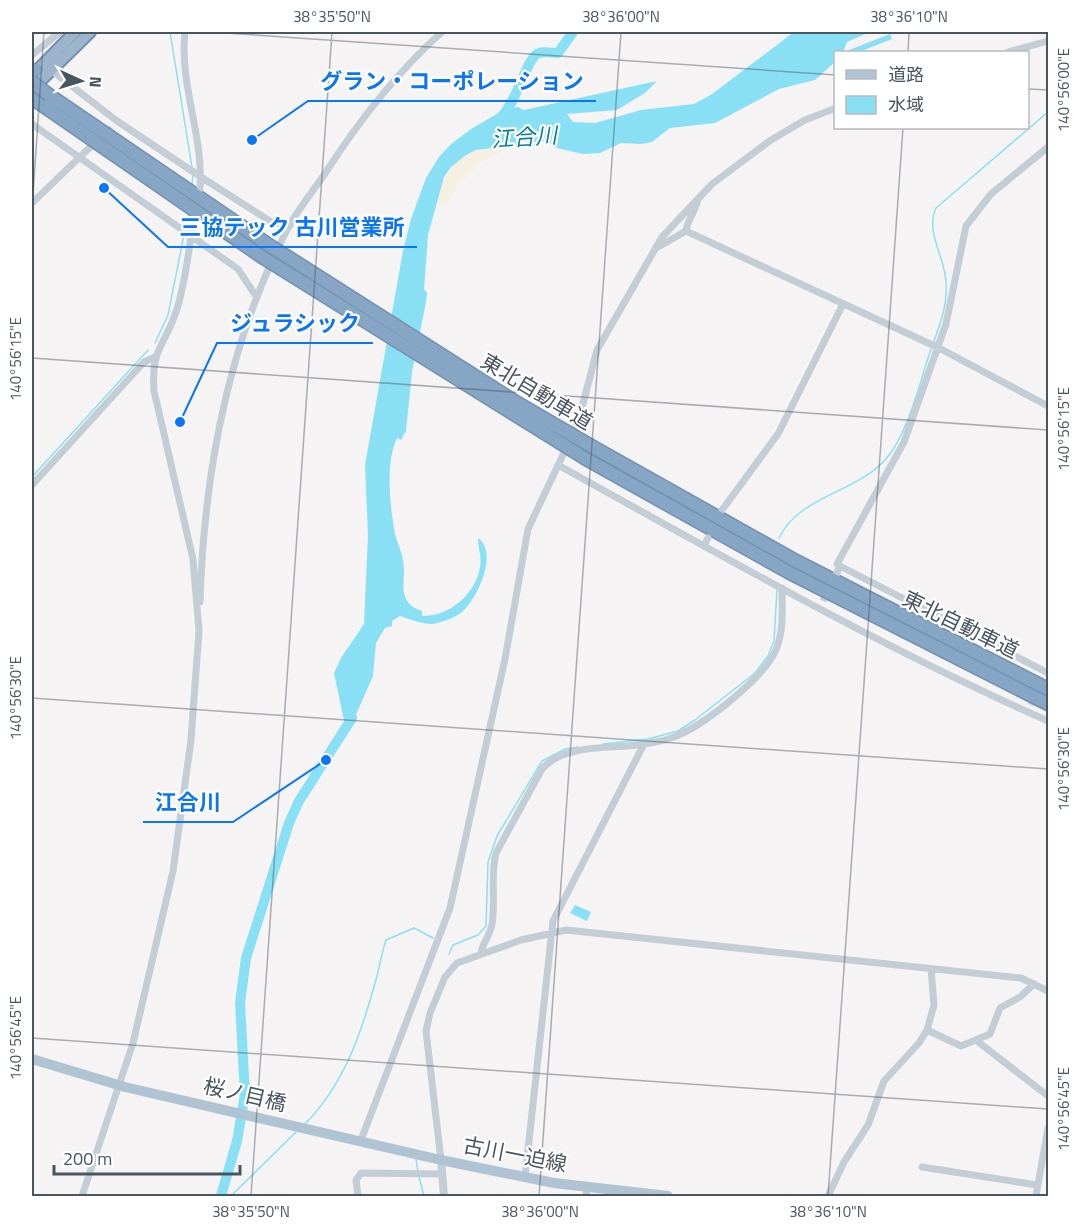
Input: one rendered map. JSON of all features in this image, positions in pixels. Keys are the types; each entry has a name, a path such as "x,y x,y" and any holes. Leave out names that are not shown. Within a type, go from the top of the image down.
{"highway":[{"path":"33,73 75,32"},
{"path":"32,89 90,32"},
{"name":"東北自動車道","path":"32,82 40,99 262,257 498,406 586,459 790,573 1048,704"},
{"name":"東北自動車道","path":"40,99 514,401 592,447 796,561 1046,684"}],"main road":[{"path":"32,1059 122,1086"},
{"name":"桜ノ目橋","path":"122,1086 359,1139"},
{"name":"古川一迫線","path":"359,1139 441,1160 586,1192 668,1197"}],"street":[{"path":"32,55 60,32"},
{"path":"185,32 183,52 195,173 200,189"},
{"path":"82,1197 122,1086 173,871 191,740 202,551 210,477 227,389 256,296 290,225 372,108 408,65 442,32"},
{"path":"1012,51 1048,41"},
{"path":"51,70 114,124 273,223 290,225"},
{"path":"359,1139 448,917 500,681 528,530 578,423 597,350 630,289 658,247 662,237 712,184 771,140 806,120 834,109"},
{"path":"32,124 238,269 256,296"},
{"path":"1046,684 1048,672 837,564 904,442 939,348 969,221 991,194 1048,147"},
{"path":"32,203 86,151"},
{"path":"686,231 687,224 696,211 698,199"},
{"path":"194,220 187,232 177,310 155,357 154,391 193,559 199,632"},
{"path":"658,247 686,231"},
{"path":"686,231 939,348 1048,406"},
{"path":"722,510 778,434 843,304"},
{"path":"32,485 144,363 155,357"},
{"path":"558,465 782,588 822,604 953,677 1030,709 1048,721"},
{"path":"704,546 708,538"},
{"path":"836,575 840,566"},
{"path":"481,954 482,945 492,927 493,873 496,853 542,769 564,753 644,744 671,738 698,725 765,668 777,648 780,637 782,588"},
{"path":"525,1177 550,932 556,914 644,744"},
{"path":"444,1197 426,1052 430,1013 452,968 481,954 550,932 566,930 1021,978 1048,991"},
{"path":"828,1197 844,1162 868,1125 884,1081 919,1043 927,1030 934,1005 931,969"},
{"path":"927,1030 961,1046 977,1041 990,1034 995,1028 997,1013 1002,1005 1017,999 1034,984"},
{"path":"977,1041 1048,1096"},
{"path":"1036,1197 1048,1128"},
{"path":"922,1167 1037,1185"},
{"path":"358,1197 356,1180 361,1173 442,1174"}],"sand":[{"path":"514,144 479,163 459,184 446,205 435,204 447,174 454,164 471,153 483,149"}],"water":[{"path":"794,32 870,32 847,42 843,51 834,51 834,63 815,80 779,89 715,123 670,128 652,142 621,143 600,153 583,154 557,148 544,141 476,150 451,167 444,177 428,235 424,289 427,293 426,302 412,372 406,431 401,440 397,438 391,460 392,511 395,534 404,565 405,597 408,603 422,611 422,616 451,608 467,595 480,567 478,538 484,545 486,565 484,576 474,597 459,614 432,624 400,616 392,621 392,626 385,628 376,643 373,676 347,735 334,673 341,658 364,624 368,535 365,465 403,251 411,219 426,178 439,157 451,144 471,129 507,108 518,107 524,110 657,81 645,93 617,110 567,114 573,122 595,123 641,110 694,104 712,94"},
{"path":"890,34 892,39 862,51 847,51"},
{"path":"575,905 591,912 587,921 570,913"}],"waterway":[{"path":"170,32 192,167"},
{"path":"501,117 512,102 535,56 541,52 558,53 573,32"},
{"path":"1029,128 1048,112"},
{"path":"934,341 946,297 945,273 934,235 933,217 936,208 1028,129"},
{"path":"192,185 193,175"},
{"path":"185,227 188,216"},
{"path":"155,343 168,315 184,235"},
{"path":"779,538 788,524 800,513 859,480 885,460 907,422 931,349"},
{"path":"32,477 148,350"},
{"path":"603,744 648,739 678,731 755,673 768,656 774,641 777,589"},
{"name":"江合川","path":"221,1196 237,1141 245,1094 240,1003 246,958 289,823 299,801 352,718"},
{"path":"449,954 453,945 478,935 486,926 488,862 497,836 542,761 565,749 578,747"},
{"path":"304,1125 331,1092 350,1056 365,1017 386,940 414,928 433,938"},
{"path":"231,1196 296,1132"},
{"path":"416,1159 418,1172"},
{"path":"419,1177 424,1196"}],"tunnel":[{"path":"86,151 112,128"},
{"path":"823,601 835,577"},
{"path":"1031,705 1044,680"}],"place":[{"name":"グラン・コーポレーション","path":"252,140"},
{"name":"三協テック 古川営業所","path":"104,188"},
{"name":"ジュラシック","path":"180,422"},
{"name":"江合川","path":"326,760"}]}
